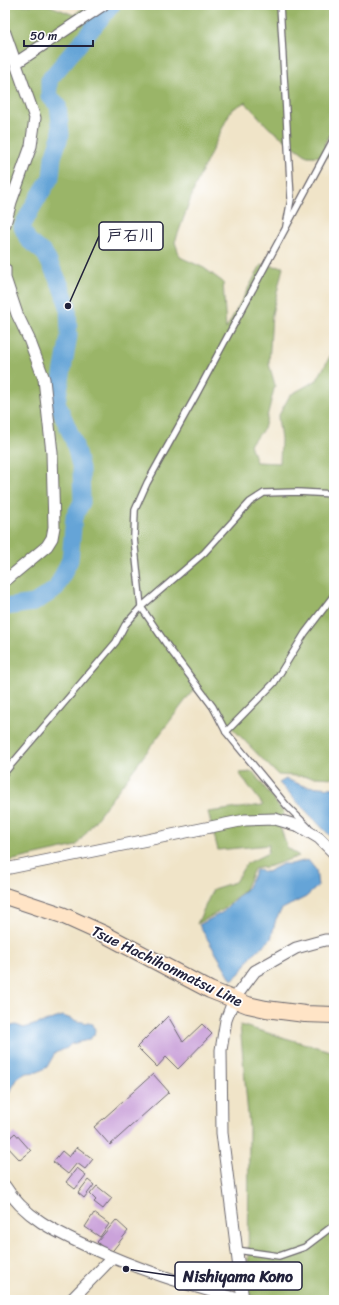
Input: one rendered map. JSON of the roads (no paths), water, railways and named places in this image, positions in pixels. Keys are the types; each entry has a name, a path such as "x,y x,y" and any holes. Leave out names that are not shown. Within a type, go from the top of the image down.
{"main road":[{"name":"Tsue Hachihonmatsu Line","path":"5,896 69,918 104,934 210,990 248,1005 311,1015 334,1015"}],"street":[{"path":"16,63 103,5"},
{"path":"5,33 35,118 31,146 6,219"},
{"path":"5,269 5,278 17,314 29,339 44,379 52,453 54,528 52,538 47,546 5,581"},
{"path":"5,869 185,831 245,820 275,819 299,826 319,838 334,853"},
{"path":"5,1186 20,1205 38,1220 64,1236 112,1258 143,1270 242,1300 222,1133 220,1050 226,1020 234,999 255,971 296,948 325,940 334,940"},
{"path":"71,1300 112,1258"}],"lane":[{"path":"280,5 291,199 285,232"},
{"path":"319,838 287,806 226,732 213,707 169,648 141,607 134,538 135,510 147,483 196,397 334,138"},
{"path":"5,772 116,642 125,625 141,607 204,554 250,502 264,493 298,492 334,494"},
{"path":"226,732 274,683 305,633 334,595"},
{"path":"237,1250 279,1256 305,1247 334,1225"}],"water":[{"path":"286,779 304,786 334,788 334,840 279,783"},
{"path":"308,860 316,870 318,886 306,897 282,909 276,919 271,939 251,956 242,971 232,980 199,925 223,912 248,887 256,870 267,872 283,864 291,864"},
{"path":"63,1016 77,1021 93,1024 95,1030 94,1035 88,1040 71,1044 67,1048 55,1053 47,1067 38,1072 26,1073 18,1078 5,1100 5,1027 16,1025 24,1028"}],"waterway":[{"path":"5,607 34,603 56,589 70,560 74,517 82,502 81,469 74,442 57,402 69,336 68,306 60,284 45,254 28,240 22,227 51,177 53,157 61,134 58,105 49,96 49,80 112,5"}],"place":[{"name":"戸石川","path":"68,306"},
{"name":"Nishiyama Kono","path":"126,1269"}]}
